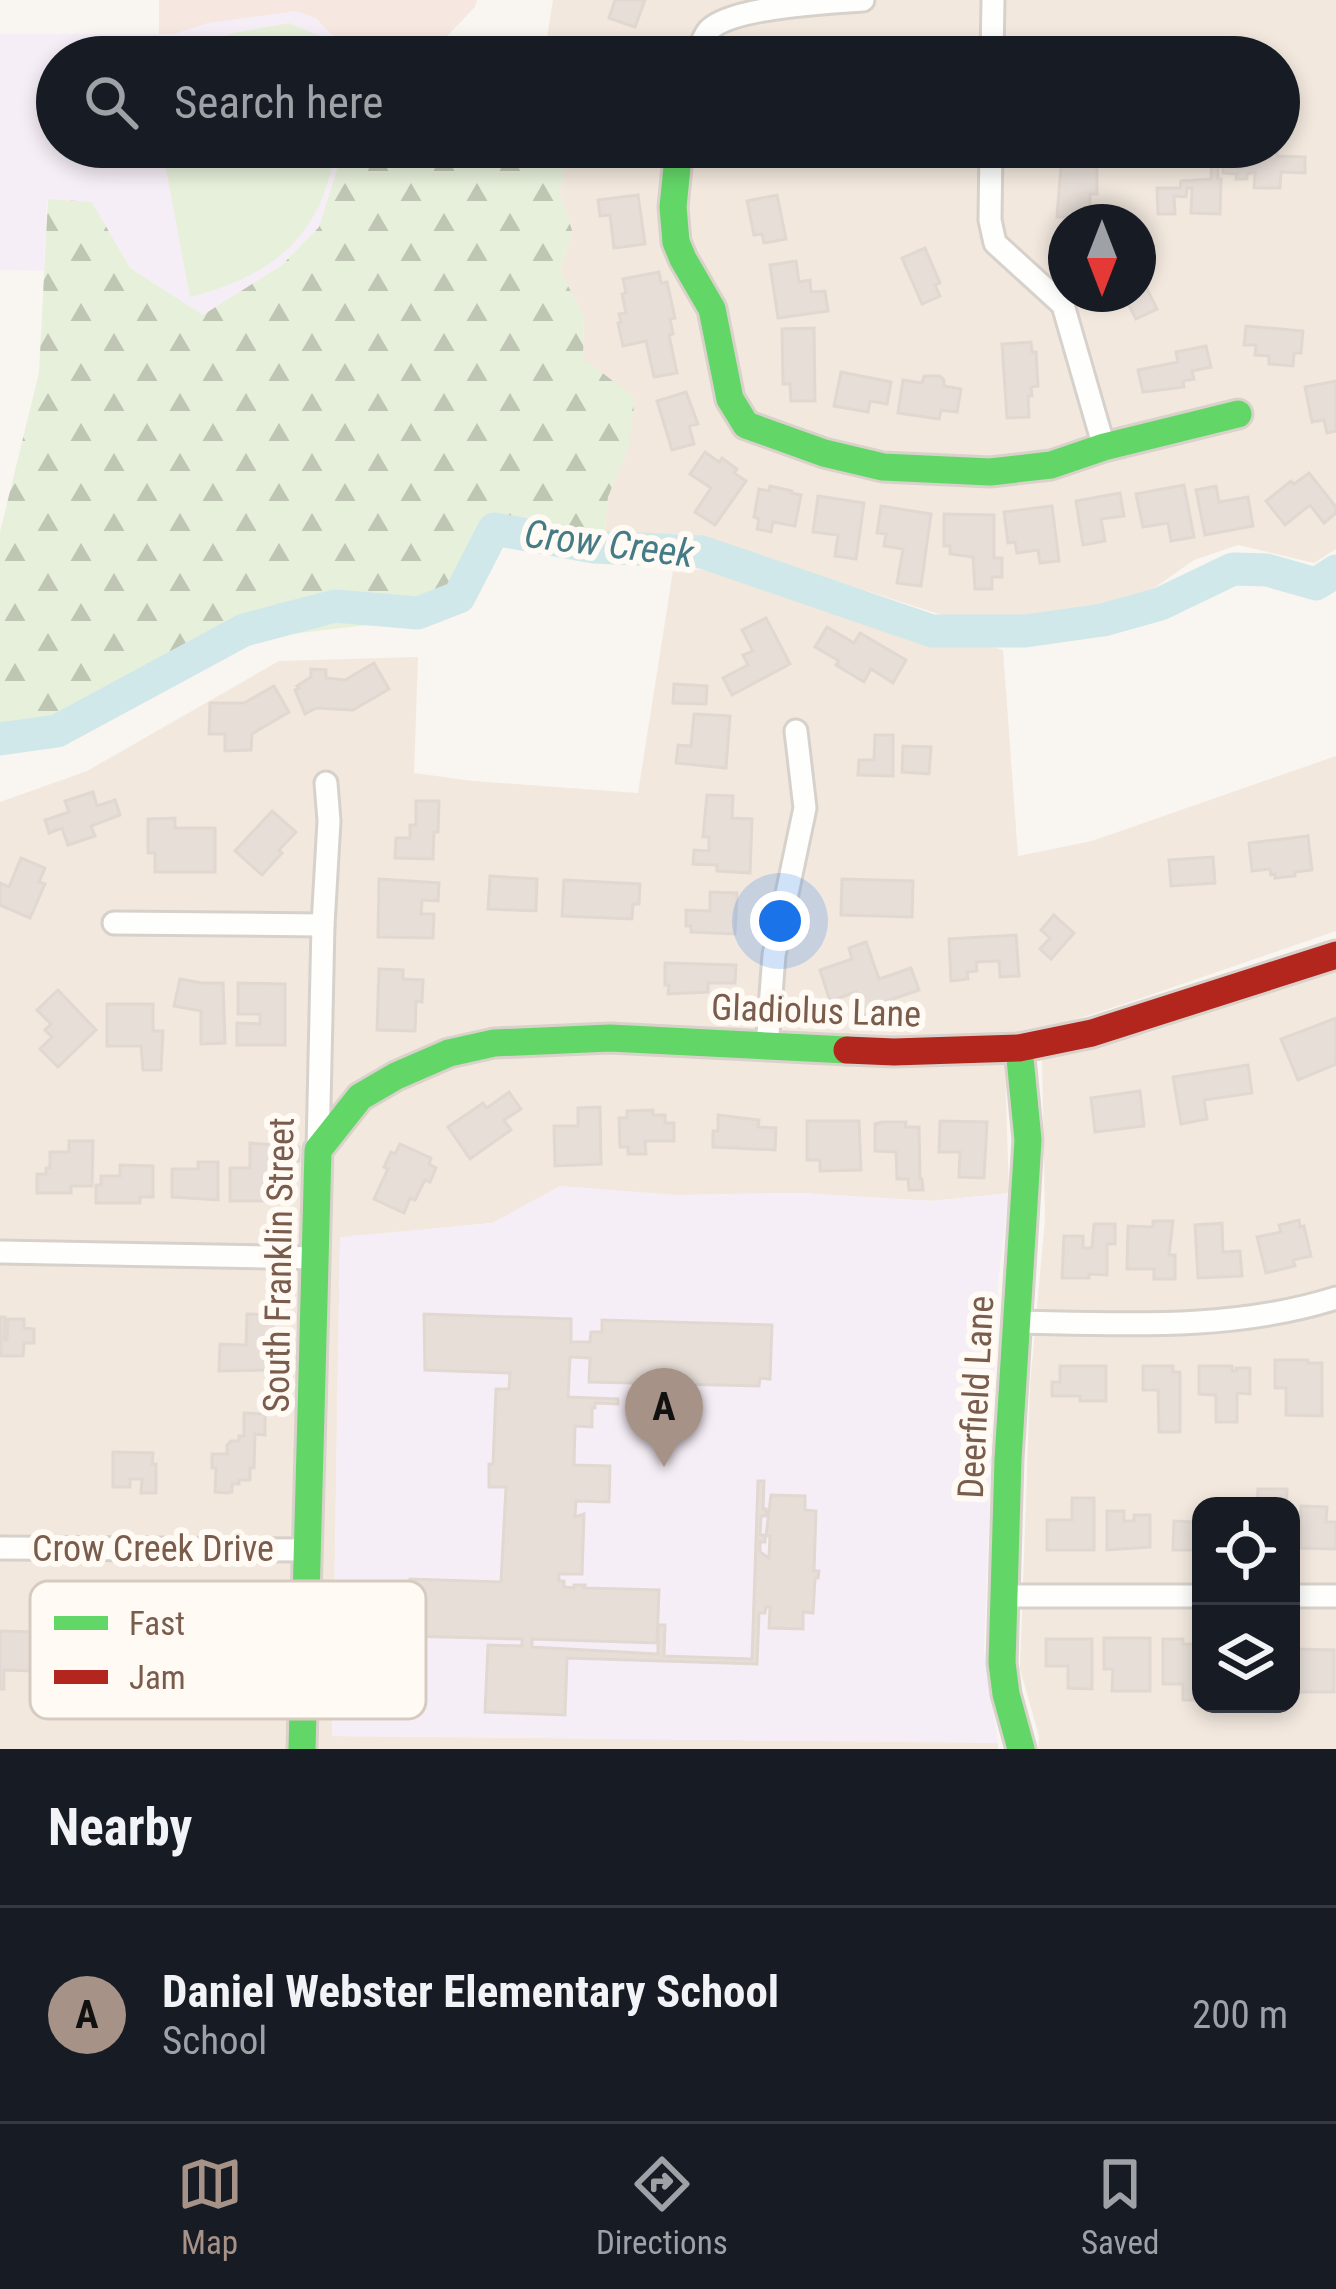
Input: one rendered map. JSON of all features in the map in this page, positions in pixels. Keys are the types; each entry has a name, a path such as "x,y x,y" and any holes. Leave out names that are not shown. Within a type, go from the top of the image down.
{"street":[{"path":"705,36 712,27 741,14 863,0"},
{"path":"992,36 993,0"},
{"path":"677,168 676,243 713,311 728,396 746,425 824,453 883,466 990,472 1051,465 1238,414"},
{"path":"991,168 990,220 995,243 1064,305 1104,447"},
{"path":"766,1047 774,955 805,808 796,731"},
{"name":"South Franklin Street","path":"306,1581 322,925 329,821 326,783"},
{"path":"114,923 322,925"},
{"name":"Gladiolus Lane","path":"318,1150 360,1097 449,1053 494,1043 610,1039 894,1052 1019,1048 1092,1033 1336,955"},
{"name":"Deerfield Lane","path":"1019,1048 1028,1139 1003,1597 1006,1694 1021,1749"},
{"path":"0,1252 316,1258"},
{"path":"1016,1322 1215,1322 1336,1298"},
{"name":"Crow Creek Drive","path":"0,1548 307,1550"},
{"path":"1003,1597 1192,1596"},
{"path":"1300,1596 1336,1596"},
{"name":"South Franklin Street","path":"302,1749 303,1719"}],"shaded area":[{"path":"159,0 477,0 447,36 333,36 315,18 209,23 159,34"},
{"path":"553,0 1336,0 1336,549 1314,563 1238,545 1194,560 1144,595 1085,612 998,621 945,616 686,533 604,539 608,497 629,446 583,358 584,316 560,271 572,230 559,191 563,168 1300,168 1300,36 547,36"},
{"path":"296,11 315,18 333,36 36,36 36,168 337,168 319,227 282,265 203,315 130,268 92,202 47,200 44,271 0,270 0,34 174,34 209,23"},
{"path":"709,569 1003,650 1018,856 1092,841 1336,756 1336,931 1070,1021 1004,1034 1009,1193 932,1201 800,1193 678,1195 492,1223 340,1238 334,1581 30,1581 30,1719 332,1719 332,1736 954,1742 998,1743 998,1749 0,1749 0,802 87,771 279,661 418,657 414,773 638,793 673,571"},
{"path":"1336,968 1336,1749 1038,1749 1039,1736 1020,1669 1030,1386 1045,1219 1042,1060 1148,1033"},
{"path":"560,1186 678,1195 800,1193 932,1201 1009,1193 998,1284 984,1650 998,1743 332,1736 332,1719 426,1719 426,1581 334,1581 340,1237 492,1223"}],"green space":[{"path":"289,23 320,36 225,36"},
{"path":"165,168 331,168 319,205 290,247 247,277 190,297"},
{"path":"337,168 563,168 559,191 572,230 560,271 584,316 583,358 635,398 629,446 608,497 604,539 495,535 459,614 234,641 85,722 0,734 0,532 39,373 48,199 92,202 130,268 203,315 282,265 319,227"}],"building":[{"path":"615,0 645,0 635,27 609,18"},
{"path":"1300,157 1305,157 1305,173 1281,172 1280,188 1254,188 1255,172 1247,174 1247,179 1223,173 1223,168 1300,168"},
{"path":"1061,168 1097,168 1097,194 1090,194 1090,204 1058,204"},
{"path":"1211,168 1218,168 1220,214 1191,213 1192,188 1187,188 1186,197 1174,196 1175,214 1158,214 1157,188 1180,188 1181,181 1211,179"},
{"path":"638,195 645,244 614,248 610,215 600,216 598,200"},
{"path":"777,195 786,239 764,243 762,234 754,235 747,201"},
{"path":"925,248 940,283 935,285 940,296 922,304 902,258"},
{"path":"796,261 799,282 810,280 811,292 825,291 828,311 778,318 770,265"},
{"path":"659,272 661,283 667,282 675,318 670,319 673,334 669,335 677,373 654,377 646,341 623,346 618,323 619,314 626,313 623,279"},
{"path":"1246,326 1303,331 1301,353 1294,353 1293,366 1269,364 1269,356 1255,355 1256,345 1244,345"},
{"path":"814,328 815,401 791,401 790,384 783,384 782,329"},
{"path":"1031,342 1038,386 1031,387 1032,396 1028,396 1029,417 1007,418 1002,344"},
{"path":"1206,346 1211,367 1192,371 1194,379 1183,381 1184,387 1143,392 1138,370 1178,362 1176,352"},
{"path":"841,372 891,382 887,404 870,401 868,412 834,406"},
{"path":"924,376 940,376 944,386 961,389 957,412 941,410 939,419 898,413 903,380 922,383"},
{"path":"1336,381 1336,431 1327,433 1324,420 1312,422 1305,387"},
{"path":"686,392 698,424 689,426 694,444 672,450 657,401"},
{"path":"705,452 719,462 722,458 746,481 715,525 695,512 711,488 690,474"},
{"path":"1309,473 1336,513 1324,523 1310,505 1285,525 1266,501"},
{"path":"1184,485 1194,537 1171,541 1168,523 1143,527 1136,494"},
{"path":"770,486 801,495 795,526 773,522 771,532 757,529 759,489 769,491"},
{"path":"1216,486 1219,502 1248,497 1253,526 1205,535 1196,490"},
{"path":"1120,493 1124,516 1101,519 1105,541 1083,545 1076,501"},
{"path":"818,496 864,503 856,559 835,556 838,535 813,532"},
{"path":"881,506 931,514 921,586 897,583 903,549 884,546 886,534 877,533"},
{"path":"1052,506 1059,561 1040,563 1038,550 1017,553 1015,542 1008,543 1004,512"},
{"path":"944,514 994,515 994,558 1002,558 1002,577 992,577 992,589 975,589 973,557 950,554 950,546 944,546"},
{"path":"766,618 790,664 732,695 723,678 748,665 743,655 753,651 742,630"},
{"path":"827,627 854,643 860,633 906,660 893,683 871,669 864,682 836,665 839,661 815,647"},
{"path":"374,663 389,689 353,710 316,708 305,714 295,690 311,677 311,669 326,670 326,678 345,680"},
{"path":"674,684 707,686 706,704 673,703"},
{"path":"274,686 289,712 252,734 251,750 225,751 225,734 209,734 210,703 244,703"},
{"path":"694,714 730,716 726,768 676,763 678,745 691,746"},
{"path":"875,735 893,735 893,776 858,775 859,760 874,760"},
{"path":"903,746 931,747 929,774 902,772"},
{"path":"93,792 97,806 115,800 120,815 91,826 95,836 68,845 62,828 49,833 45,820 69,812 65,801"},
{"path":"707,795 733,796 732,818 752,819 750,873 693,864 694,850 709,851 709,837 703,837"},
{"path":"416,801 439,801 433,859 395,858 396,838 410,838 410,825 416,825"},
{"path":"272,811 296,832 262,875 235,851"},
{"path":"175,818 175,828 215,828 215,872 155,872 155,853 148,853 148,819"},
{"path":"1308,836 1312,870 1275,878 1270,869 1252,871 1249,843"},
{"path":"1213,857 1215,883 1171,886 1169,860"},
{"path":"21,858 45,868 39,882 45,884 30,918 0,905 0,883 9,887"},
{"path":"490,876 537,879 536,911 488,909"},
{"path":"379,879 439,883 438,901 422,900 421,914 434,914 433,938 378,937"},
{"path":"842,879 913,881 912,917 841,915"},
{"path":"564,880 640,884 639,904 633,904 632,919 562,916"},
{"path":"710,892 737,893 735,934 691,932 691,926 686,926 686,910 710,911"},
{"path":"1054,915 1074,933 1051,959 1040,949 1050,938 1041,930"},
{"path":"1016,935 1019,976 1000,977 999,961 976,962 977,971 967,972 968,979 951,981 949,939"},
{"path":"866,942 879,979 911,968 919,990 887,1001 889,1007 864,1016 856,992 830,1001 820,970 852,959 849,948"},
{"path":"665,963 736,965 735,983 708,983 708,992 668,994"},
{"path":"379,969 403,970 403,979 423,980 422,1002 416,1001 415,1031 377,1030"},
{"path":"180,979 223,983 225,1043 201,1044 201,1011 174,1006"},
{"path":"238,983 285,984 285,1045 237,1045 237,1023 260,1024 260,1014 238,1014"},
{"path":"58,990 96,1030 58,1067 40,1049 52,1037 45,1030 51,1024 37,1010"},
{"path":"107,1004 153,1004 153,1031 163,1031 161,1070 143,1070 141,1046 107,1046"},
{"path":"1336,1018 1336,1064 1298,1080 1281,1039"},
{"path":"1248,1065 1252,1093 1204,1100 1207,1119 1181,1124 1173,1077"},
{"path":"1140,1091 1144,1126 1095,1132 1091,1098"},
{"path":"509,1092 521,1109 504,1120 511,1130 470,1159 448,1127"},
{"path":"600,1107 601,1164 555,1166 554,1126 578,1126 578,1108"},
{"path":"653,1110 653,1115 665,1115 665,1123 674,1123 674,1141 645,1141 646,1154 628,1154 628,1147 620,1147 619,1118 627,1118 627,1111"},
{"path":"718,1115 759,1120 758,1127 776,1128 775,1150 713,1147"},
{"path":"807,1121 859,1121 861,1170 820,1171 820,1160 807,1160"},
{"path":"940,1121 987,1122 984,1178 959,1177 960,1152 939,1152"},
{"path":"875,1124 919,1127 923,1190 909,1190 908,1179 897,1179 896,1152 875,1151"},
{"path":"69,1141 93,1141 92,1186 71,1186 71,1193 37,1193 37,1174 46,1174 50,1168 50,1152 69,1152"},
{"path":"250,1143 299,1147 299,1161 278,1161 278,1196 230,1201 230,1168 250,1168"},
{"path":"400,1144 431,1158 429,1164 436,1168 415,1200 410,1198 404,1213 374,1199 391,1152 395,1154"},
{"path":"198,1162 218,1162 218,1200 172,1197 172,1169 198,1169"},
{"path":"120,1165 153,1166 153,1197 140,1197 140,1203 96,1203 101,1176 120,1176"},
{"path":"1299,1220 1311,1256 1293,1260 1295,1266 1266,1273 1257,1237 1281,1232 1279,1225"},
{"path":"1153,1221 1173,1221 1169,1255 1175,1255 1175,1279 1154,1279 1154,1269 1127,1269 1128,1226 1153,1227"},
{"path":"1222,1223 1223,1252 1240,1251 1242,1276 1198,1278 1195,1225"},
{"path":"1094,1224 1115,1224 1115,1244 1107,1244 1107,1275 1062,1278 1064,1236 1083,1236 1083,1248 1092,1248"},
{"path":"247,1314 273,1315 272,1370 219,1371 220,1344 246,1345"},
{"path":"424,1314 571,1319 571,1342 590,1342 591,1332 602,1332 602,1320 772,1325 770,1379 760,1378 759,1386 589,1382 590,1358 570,1357 568,1397 618,1399 618,1404 595,1403 592,1427 575,1426 574,1465 610,1466 609,1502 576,1501 575,1517 584,1514 582,1574 559,1574 559,1581 574,1588 659,1590 657,1643 532,1639 532,1647 658,1654 658,1625 665,1625 664,1656 752,1659 758,1481 764,1481 766,1509 766,1516 761,1516 760,1535 765,1535 765,1542 760,1542 760,1552 769,1558 770,1536 766,1536 771,1495 805,1496 805,1510 816,1511 814,1571 819,1571 813,1613 803,1612 803,1629 769,1628 770,1607 766,1607 765,1613 759,1613 757,1664 567,1658 565,1715 485,1712 488,1645 522,1646 522,1639 426,1636 426,1581 410,1579 501,1582 506,1487 489,1487 489,1464 493,1464 496,1389 509,1389 510,1373 425,1370"},
{"path":"0,1317 5,1317 4,1340 8,1319 24,1319 24,1328 34,1329 34,1343 24,1343 23,1356 1,1356"},
{"path":"1275,1360 1322,1363 1322,1416 1286,1415 1286,1388 1275,1388"},
{"path":"1060,1366 1106,1366 1106,1401 1052,1396 1052,1382 1060,1382"},
{"path":"1143,1366 1173,1366 1173,1372 1180,1372 1180,1432 1159,1432 1158,1390 1143,1390"},
{"path":"1199,1366 1232,1366 1232,1371 1250,1368 1250,1394 1237,1393 1237,1422 1216,1422 1216,1395 1199,1394"},
{"path":"244,1413 265,1414 265,1435 255,1434 250,1480 232,1484 232,1492 215,1492 212,1454 227,1454 227,1445 244,1436"},
{"path":"113,1452 153,1453 156,1493 141,1493 142,1479 130,1479 130,1487 113,1487"},
{"path":"1258,1489 1287,1489 1287,1497 1258,1497"},
{"path":"1072,1498 1094,1498 1094,1550 1047,1550 1047,1520 1072,1520"},
{"path":"1301,1506 1327,1507 1326,1522 1336,1522 1336,1549 1300,1548"},
{"path":"1107,1511 1124,1511 1124,1521 1150,1515 1150,1547 1107,1550"},
{"path":"1174,1521 1192,1522 1192,1550 1173,1550"},
{"path":"0,1631 30,1632 30,1671 4,1670 4,1689 0,1689"},
{"path":"1104,1638 1150,1638 1150,1691 1112,1691 1113,1669 1104,1669"},
{"path":"1046,1639 1092,1639 1092,1689 1068,1688 1068,1666 1046,1666"},
{"path":"1163,1639 1192,1644 1192,1700 1183,1700 1183,1684 1163,1684"},
{"path":"1300,1649 1334,1650 1334,1692 1300,1692"}],"waterway":[{"name":"Crow Creek","path":"0,739 57,731 244,630 335,606 418,613 459,597 494,529 594,547 702,552 932,631 1025,631 1103,620 1160,604 1233,569 1267,570 1316,584 1336,571"}],"traffic: fast":[{"path":"677,168 676,242 712,309 730,399 746,425 824,453 883,467 990,472 1051,465 1238,414"},
{"path":"306,1581 318,1150 360,1097 449,1053 494,1043 610,1038 847,1050"},
{"path":"1019,1048 1028,1140 1008,1459 1002,1663 1021,1749"},
{"path":"302,1749 303,1719"}],"traffic: jam":[{"path":"847,1050 1019,1048 1092,1033 1336,955"}],"place":[{"name":"Daniel Webster Elementary School","path":"664,1467"}]}
